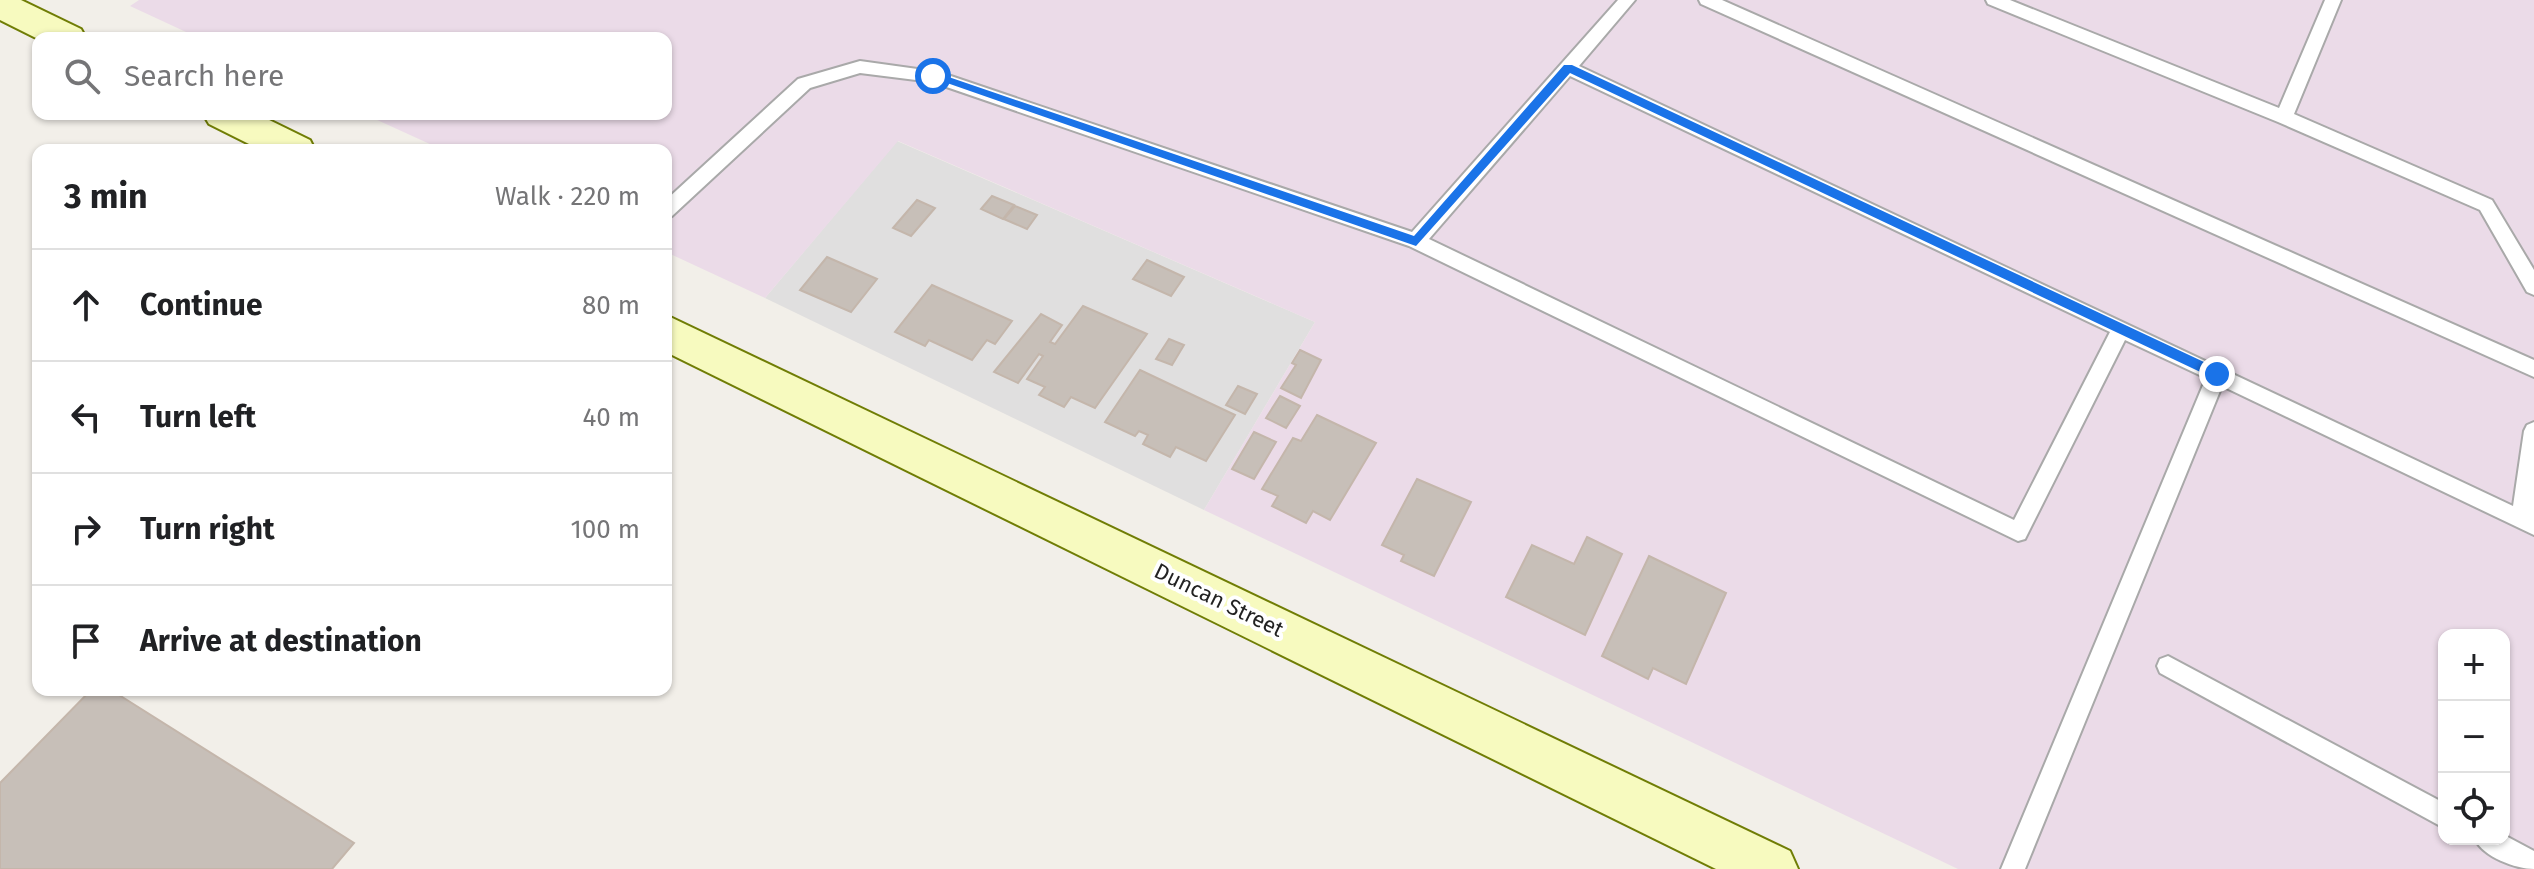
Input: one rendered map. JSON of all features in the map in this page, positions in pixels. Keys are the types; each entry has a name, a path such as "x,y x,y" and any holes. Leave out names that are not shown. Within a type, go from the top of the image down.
{"street":[{"path":"0,5 56,32"},
{"path":"234,120 284,144"},
{"name":"Duncan Street","path":"672,335 1772,869"}],"lane":[{"path":"1416,241 1627,0"},
{"path":"1707,0 2534,369"},
{"path":"1994,0 2284,117 2486,205 2534,287"},
{"path":"2284,117 2333,0"},
{"path":"672,205 804,83 860,67 933,76 1416,241 2018,532 2121,329"},
{"path":"1568,68 2528,523 2534,431"},
{"path":"2013,869 2217,374"},
{"path":"2168,666 2438,813"},
{"path":"2498,845 2534,864"}],"shaded area":[{"path":"139,0 2534,0 2534,869 1958,869 1204,510 1315,322 898,141 765,298 672,255 672,144 430,144 377,120 672,120 672,32 186,32 130,6"},
{"path":"897,141 1315,322 1204,510 765,298"}],"building":[{"path":"992,196 1014,205 1003,219 981,209"},
{"path":"917,200 935,208 911,236 893,228"},
{"path":"1015,206 1037,215 1027,229 1004,219"},
{"path":"827,257 877,279 851,312 800,290"},
{"path":"1147,260 1184,277 1171,296 1133,279"},
{"path":"932,285 1012,321 995,344 987,340 972,360 929,340 925,346 895,332"},
{"path":"1083,306 1147,334 1095,408 1071,397 1064,407 1039,395 1045,387 1027,379 1043,356 1039,354 1018,383 994,372 1041,314 1062,325 1050,342 1055,344"},
{"path":"1169,339 1184,345 1172,365 1156,359"},
{"path":"1300,350 1321,360 1301,398 1281,388 1296,365 1292,363"},
{"path":"1140,370 1235,415 1206,461 1176,447 1170,457 1143,444 1148,435 1139,431 1135,436 1105,422"},
{"path":"1238,386 1257,394 1245,414 1226,405"},
{"path":"1280,396 1300,406 1286,428 1266,418"},
{"path":"1317,415 1376,443 1330,520 1313,511 1306,523 1272,506 1278,496 1262,489 1293,438 1301,441"},
{"path":"1254,432 1276,442 1254,479 1232,469"},
{"path":"1417,479 1471,502 1434,576 1401,561 1404,555 1382,545"},
{"path":"1587,537 1622,554 1585,635 1506,597 1532,545 1574,564"},
{"path":"1649,556 1726,593 1686,684 1653,668 1648,679 1602,656"},
{"path":"85,696 121,696 354,843 332,869 0,869 0,783"}],"route":[{"path":"933,76 1416,241 1568,68 2217,374"}]}
